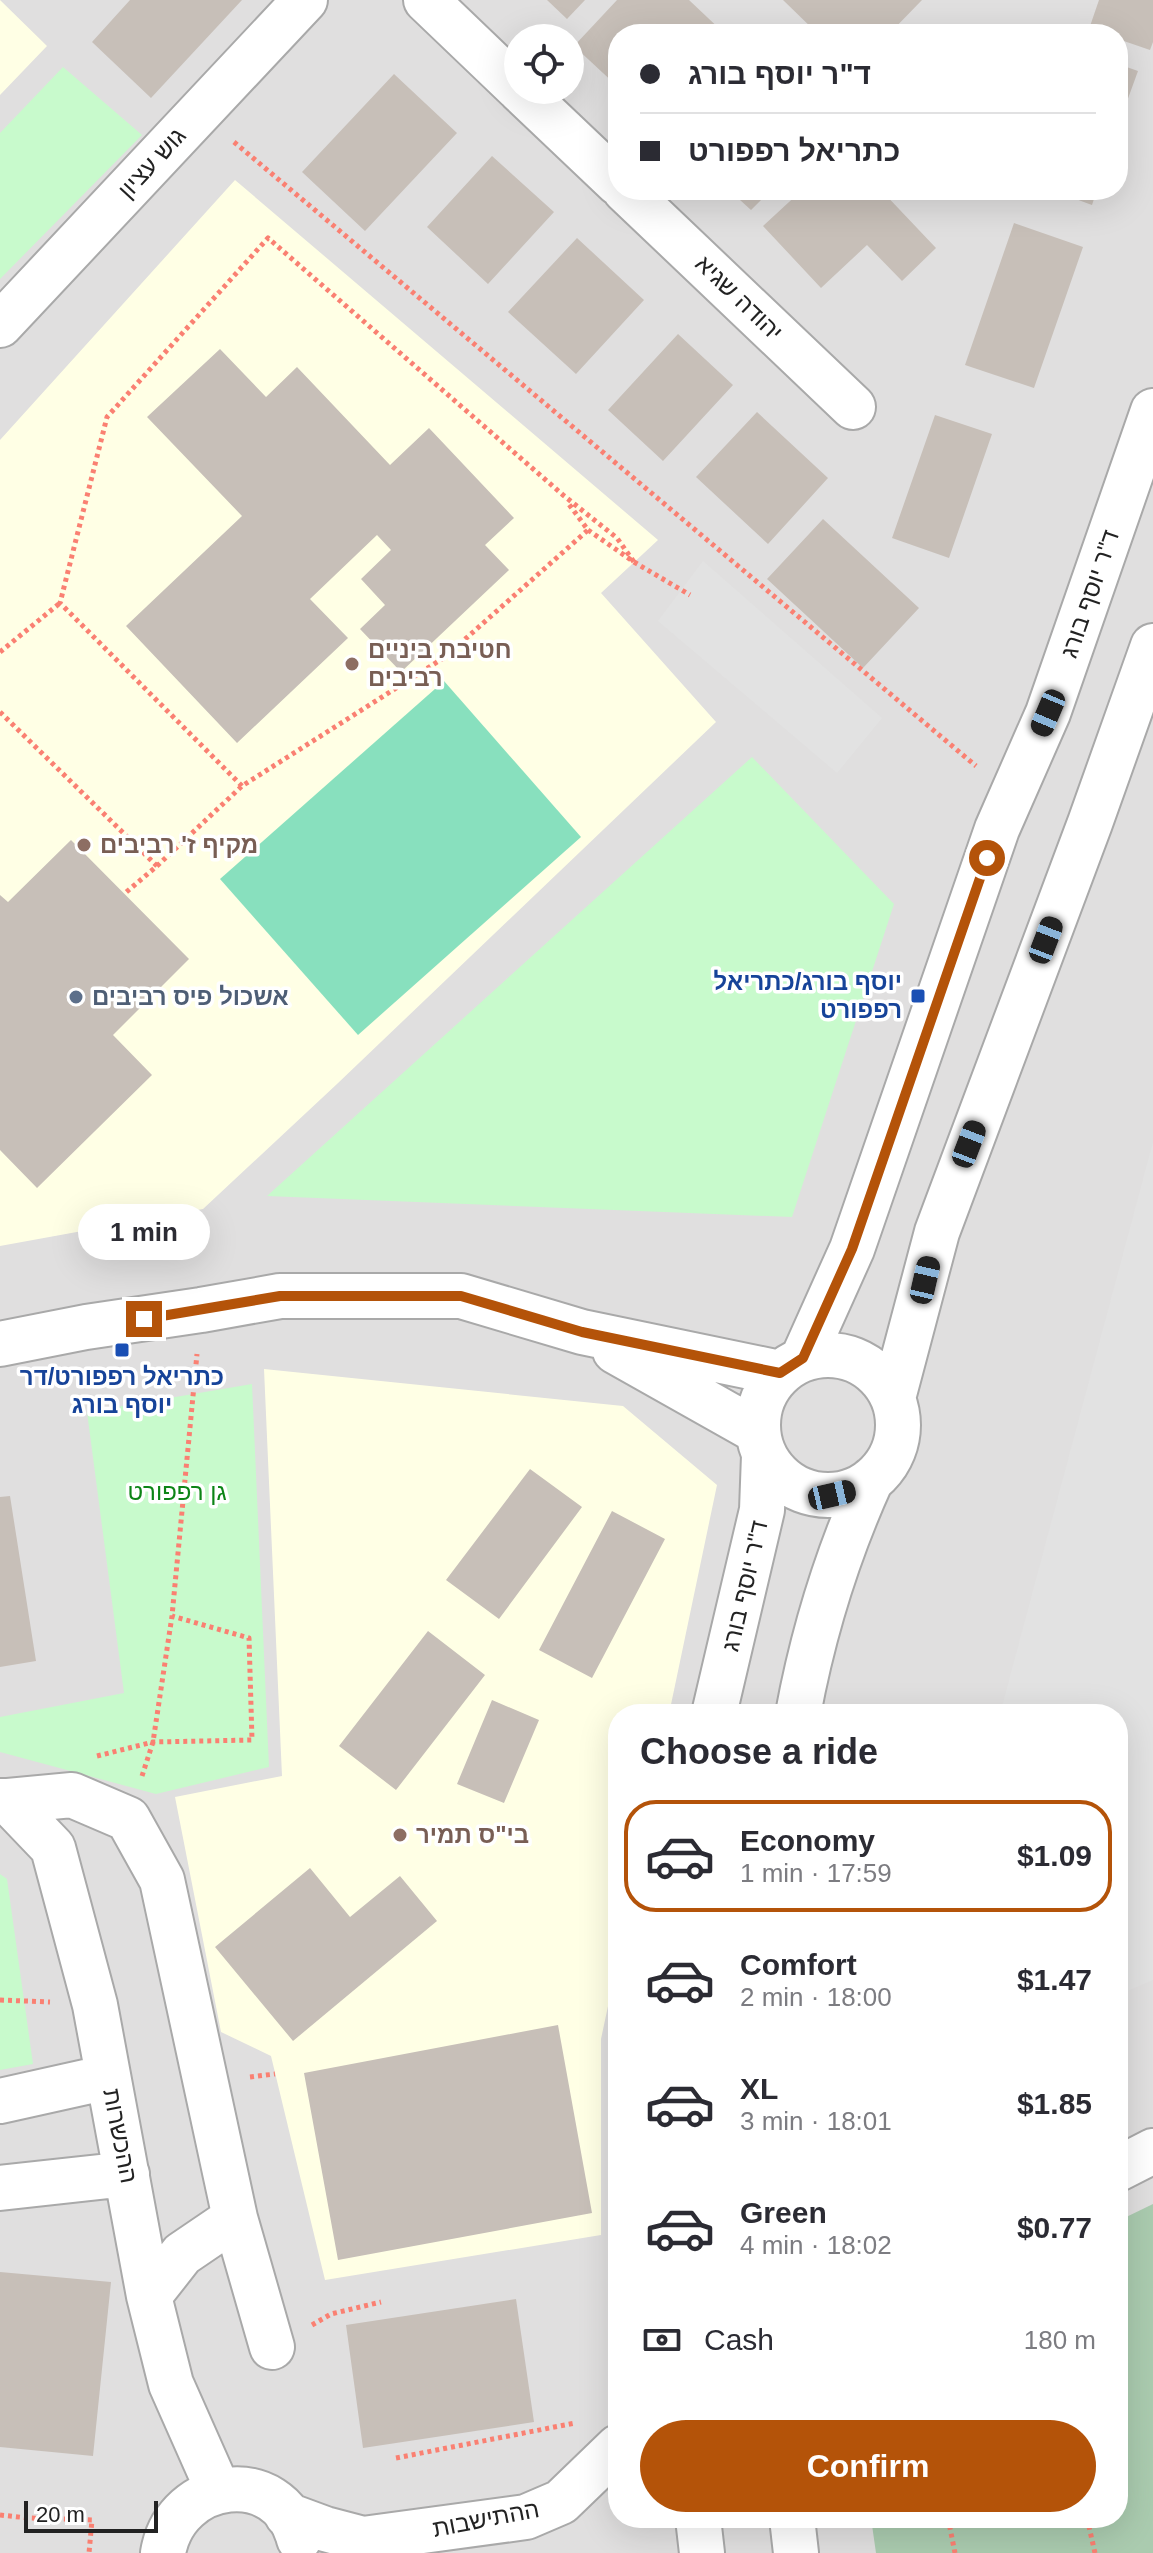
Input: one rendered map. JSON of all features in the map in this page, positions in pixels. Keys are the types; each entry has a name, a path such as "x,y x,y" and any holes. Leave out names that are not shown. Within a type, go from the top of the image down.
{"street":[{"name":"גוש עציון","path":"0,325 305,0"},
{"path":"426,0 504,75"},
{"path":"535,104 608,174"},
{"name":"יהודה שגיא","path":"636,200 853,407"},
{"name":"ד\"ר יוסף בורג","path":"792,1366 852,1249 997,829 1048,713 1153,411"},
{"path":"893,1398 937,1232 1153,646"},
{"path":"0,1344 280,1296 461,1296 582,1332 792,1366"},
{"path":"582,1332 761,1443"},
{"path":"825,1354 846,1357 866,1366 883,1380 893,1398 898,1421 896,1443 887,1464 871,1480 852,1491 832,1495 811,1494 792,1486 776,1472 761,1443 759,1410 766,1390 792,1366 825,1354"},
{"name":"ד\"ר יוסף בורג","path":"716,1704 762,1510 761,1443"},
{"path":"800,1704 806,1671 845,1538 871,1480"},
{"path":"4,1801 72,1795 128,1819 162,1880 235,2218 272,2347"},
{"name":"ההכשרות","path":"4,1801 53,1848 95,2005 149,2296 171,2384 218,2490"},
{"path":"0,2101 108,2077"},
{"path":"1128,2164 1153,2151"},
{"path":"0,2188 127,2174"},
{"path":"149,2296 182,2254 235,2218"},
{"name":"ההתישבות","path":"218,2490 237,2489 256,2493 273,2502 294,2534 325,2529 363,2539 526,2517 561,2502 608,2457"},
{"path":"163,2553 169,2530 181,2512 197,2498 218,2490"},
{"path":"699,2528 702,2553"},
{"path":"793,2528 796,2553"}],"path":[{"path":"199,113 901,706 1012,796"},
{"path":"0,652 60,603 107,417 268,238 563,495 617,538 634,562"},
{"path":"563,495 588,530 690,595"},
{"path":"124,894 242,786 445,657 588,530"},
{"path":"60,603 242,786"},
{"path":"0,712 157,866"},
{"path":"128,1819 153,1742 172,1616 201,1310"},
{"path":"92,1758 153,1742 252,1740 249,1638 172,1616"},
{"path":"396,2458 582,2421"},
{"path":"0,2515 92,2520 89,2553"},
{"path":"950,2528 955,2553"},
{"path":"1089,2528 1095,2553"}],"shaded area":[{"path":"0,0 1153,0 1153,2553 0,2553"},
{"path":"0,0 47,46 0,95"},
{"name":"חטיבת ביניים רביבים","path":"235,180 658,540 601,593 716,722 203,1209 0,1246 0,440"},
{"path":"703,561 882,718 837,773 658,621"},
{"path":"1153,1142 1153,1980 1128,1991 1128,1704 1003,1704"},
{"name":"בי\"ס תמיר","path":"264,1369 623,1406 717,1485 671,1704 608,1704 608,2006 601,2039 601,2235 325,2280 271,2056 221,2032 175,1797 282,1776"},
{"path":"1153,2204 1153,2553 876,2553 872,2528 1128,2528 1128,2216"}],"green space":[{"path":"63,67 142,135 0,279 0,133"},
{"path":"444,681 581,837 358,1035 220,879"},
{"path":"752,757 894,904 792,1217 267,1196"},
{"name":"גן רפפורט","path":"252,1384 269,1767 156,1794 0,1752 0,1717 124,1693 87,1412"},
{"path":"0,1874 7,1879 33,2064 0,2070"}],"building":[{"path":"130,0 242,0 151,98 92,42"},
{"path":"547,0 585,0 567,19"},
{"path":"617,0 689,0 714,24 608,24 608,78 584,55 584,35"},
{"path":"783,0 922,0 899,24 808,24"},
{"path":"1099,0 1153,0 1153,42 1150,50 1128,42 1128,24 1091,24"},
{"path":"1128,68 1138,71 1128,98"},
{"path":"394,74 457,133 365,231 302,172"},
{"path":"492,156 554,212 488,284 427,227"},
{"path":"740,200 761,200 751,210"},
{"path":"791,200 890,200 936,248 902,281 867,245 821,288 763,226"},
{"path":"1014,223 1083,247 1034,388 965,365"},
{"path":"577,238 644,300 576,374 508,312"},
{"path":"678,334 733,385 663,461 608,410"},
{"path":"220,349 266,397 297,367 390,465 429,428 514,518 485,545 509,570 401,672 360,629 385,605 361,579 391,550 377,535 310,599 348,638 237,743 126,626 242,516 147,417"},
{"path":"757,412 828,478 768,544 696,477"},
{"path":"935,415 992,434 949,558 892,538"},
{"path":"823,519 919,608 863,668 767,579"},
{"name":"אשכול פיס רביבים","path":"71,840 189,959 113,1035 152,1075 37,1188 0,1150 0,895 8,902"},
{"path":"530,1469 582,1507 499,1619 446,1580"},
{"path":"10,1496 36,1661 0,1667 0,1497"},
{"path":"612,1511 665,1539 592,1678 539,1650"},
{"path":"428,1631 485,1675 396,1790 339,1746"},
{"path":"492,1700 539,1720 504,1803 457,1784"},
{"path":"310,1868 350,1917 400,1876 437,1921 293,2041 215,1947"},
{"path":"558,2025 592,2213 338,2260 304,2073"},
{"path":"0,2272 111,2282 93,2456 0,2447"},
{"path":"516,2299 534,2422 363,2448 346,2325"}],"place":[{"name":"חטיבת ביניים רביבים","path":"352,664"},
{"name":"מקיף ז' רביבים","path":"84,845"},
{"name":"יוסף בורג/כתריאל רפפורט","path":"918,996"},
{"name":"אשכול פיס רביבים","path":"76,997"},
{"name":"כתריאל רפפורט/דר יוסף בורג","path":"122,1350"},
{"name":"בי\"ס תמיר","path":"400,1835"}],"route":[{"path":"144,1319 280,1296 461,1296 582,1332 780,1373 803,1358 852,1249 987,858"}]}
